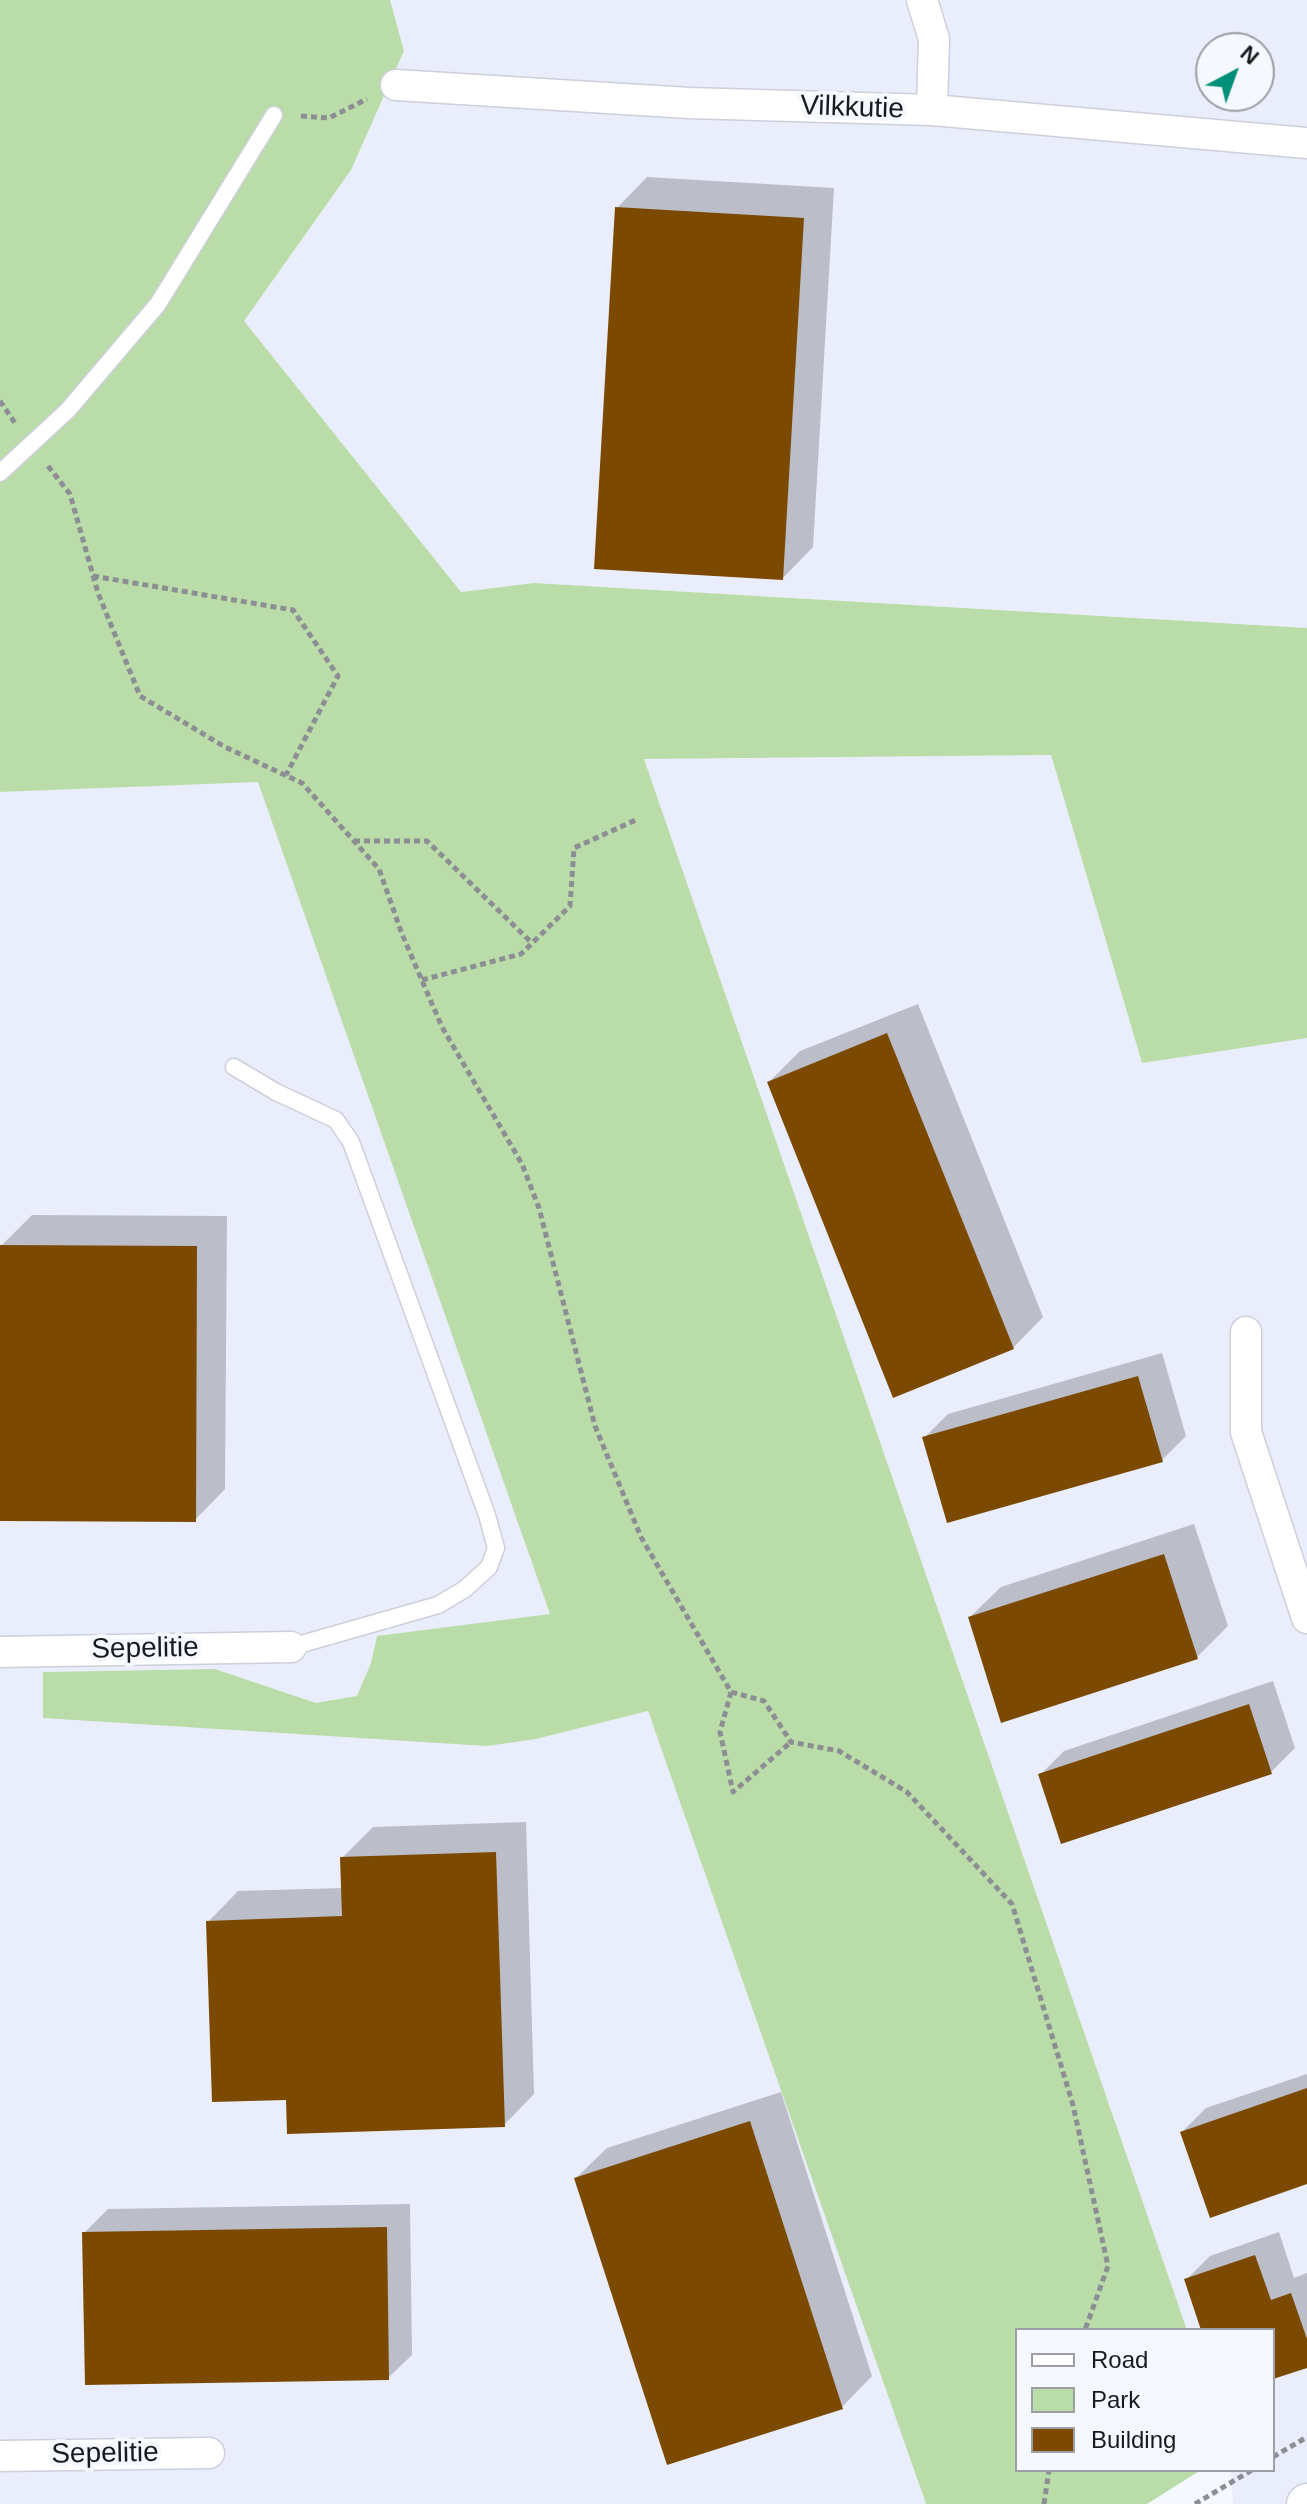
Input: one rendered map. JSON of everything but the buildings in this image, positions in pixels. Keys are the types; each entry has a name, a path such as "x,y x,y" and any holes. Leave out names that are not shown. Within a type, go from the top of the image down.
{"street":[{"path":"922,0 934,39 932,110"},
{"name":"Vilkkutie","path":"396,85 689,103 932,110 1307,143"},
{"path":"1246,1332 1246,1432 1307,1618"},
{"name":"Sepelitie","path":"0,1652 291,1647"},
{"name":"Sepelitie","path":"0,2456 209,2453"}],"lane":[{"path":"0,473 68,410 158,304 274,115"},
{"path":"234,1067 276,1092 336,1120 351,1142 487,1515 496,1548 489,1567 465,1589 438,1605 291,1647"}],"path":[{"path":"274,115 329,118 396,85"},
{"path":"30,445 70,494 98,593 140,696 225,747 302,783 379,869 442,1027 522,1164 539,1208 595,1426 641,1537 731,1692 764,1701 791,1742 839,1751 907,1792 1012,1904 1073,2105 1108,2266 1086,2328"},
{"path":"93,576 293,610 338,676 286,775"},
{"path":"422,980 521,954 570,906 574,848 638,819"},
{"path":"354,841 427,841 532,943"},
{"path":"731,1692 720,1732 733,1792 791,1742"},
{"path":"1275,2456 1307,2437"},
{"path":"1044,2504 1049,2472"},
{"path":"1195,2504 1249,2472"}],"shaded area":[{"path":"390,0 1307,0 1307,628 534,583 461,592 244,321 351,170 404,51"},
{"path":"1051,755 1142,1063 1307,1035 1307,2504 1233,2504 1230,2472 1275,2472 1275,2328 1186,2328 644,759"},
{"path":"258,781 551,1615 377,1636 371,1663 357,1697 316,1703 215,1669 44,1672 536,1739 648,1711 926,2504 0,2504 0,792"}],"green space":[{"path":"0,0 390,0 404,51 351,170 244,321 461,592 534,583 1307,628 1307,1038 1142,1063 1051,755 644,759 1186,2328 1015,2328 1015,2472 1198,2472 1147,2504 926,2504 648,1711 536,1739 487,1746 43,1718 43,1672 215,1669 316,1703 357,1696 371,1663 377,1636 550,1614 258,782 0,792"}]}
